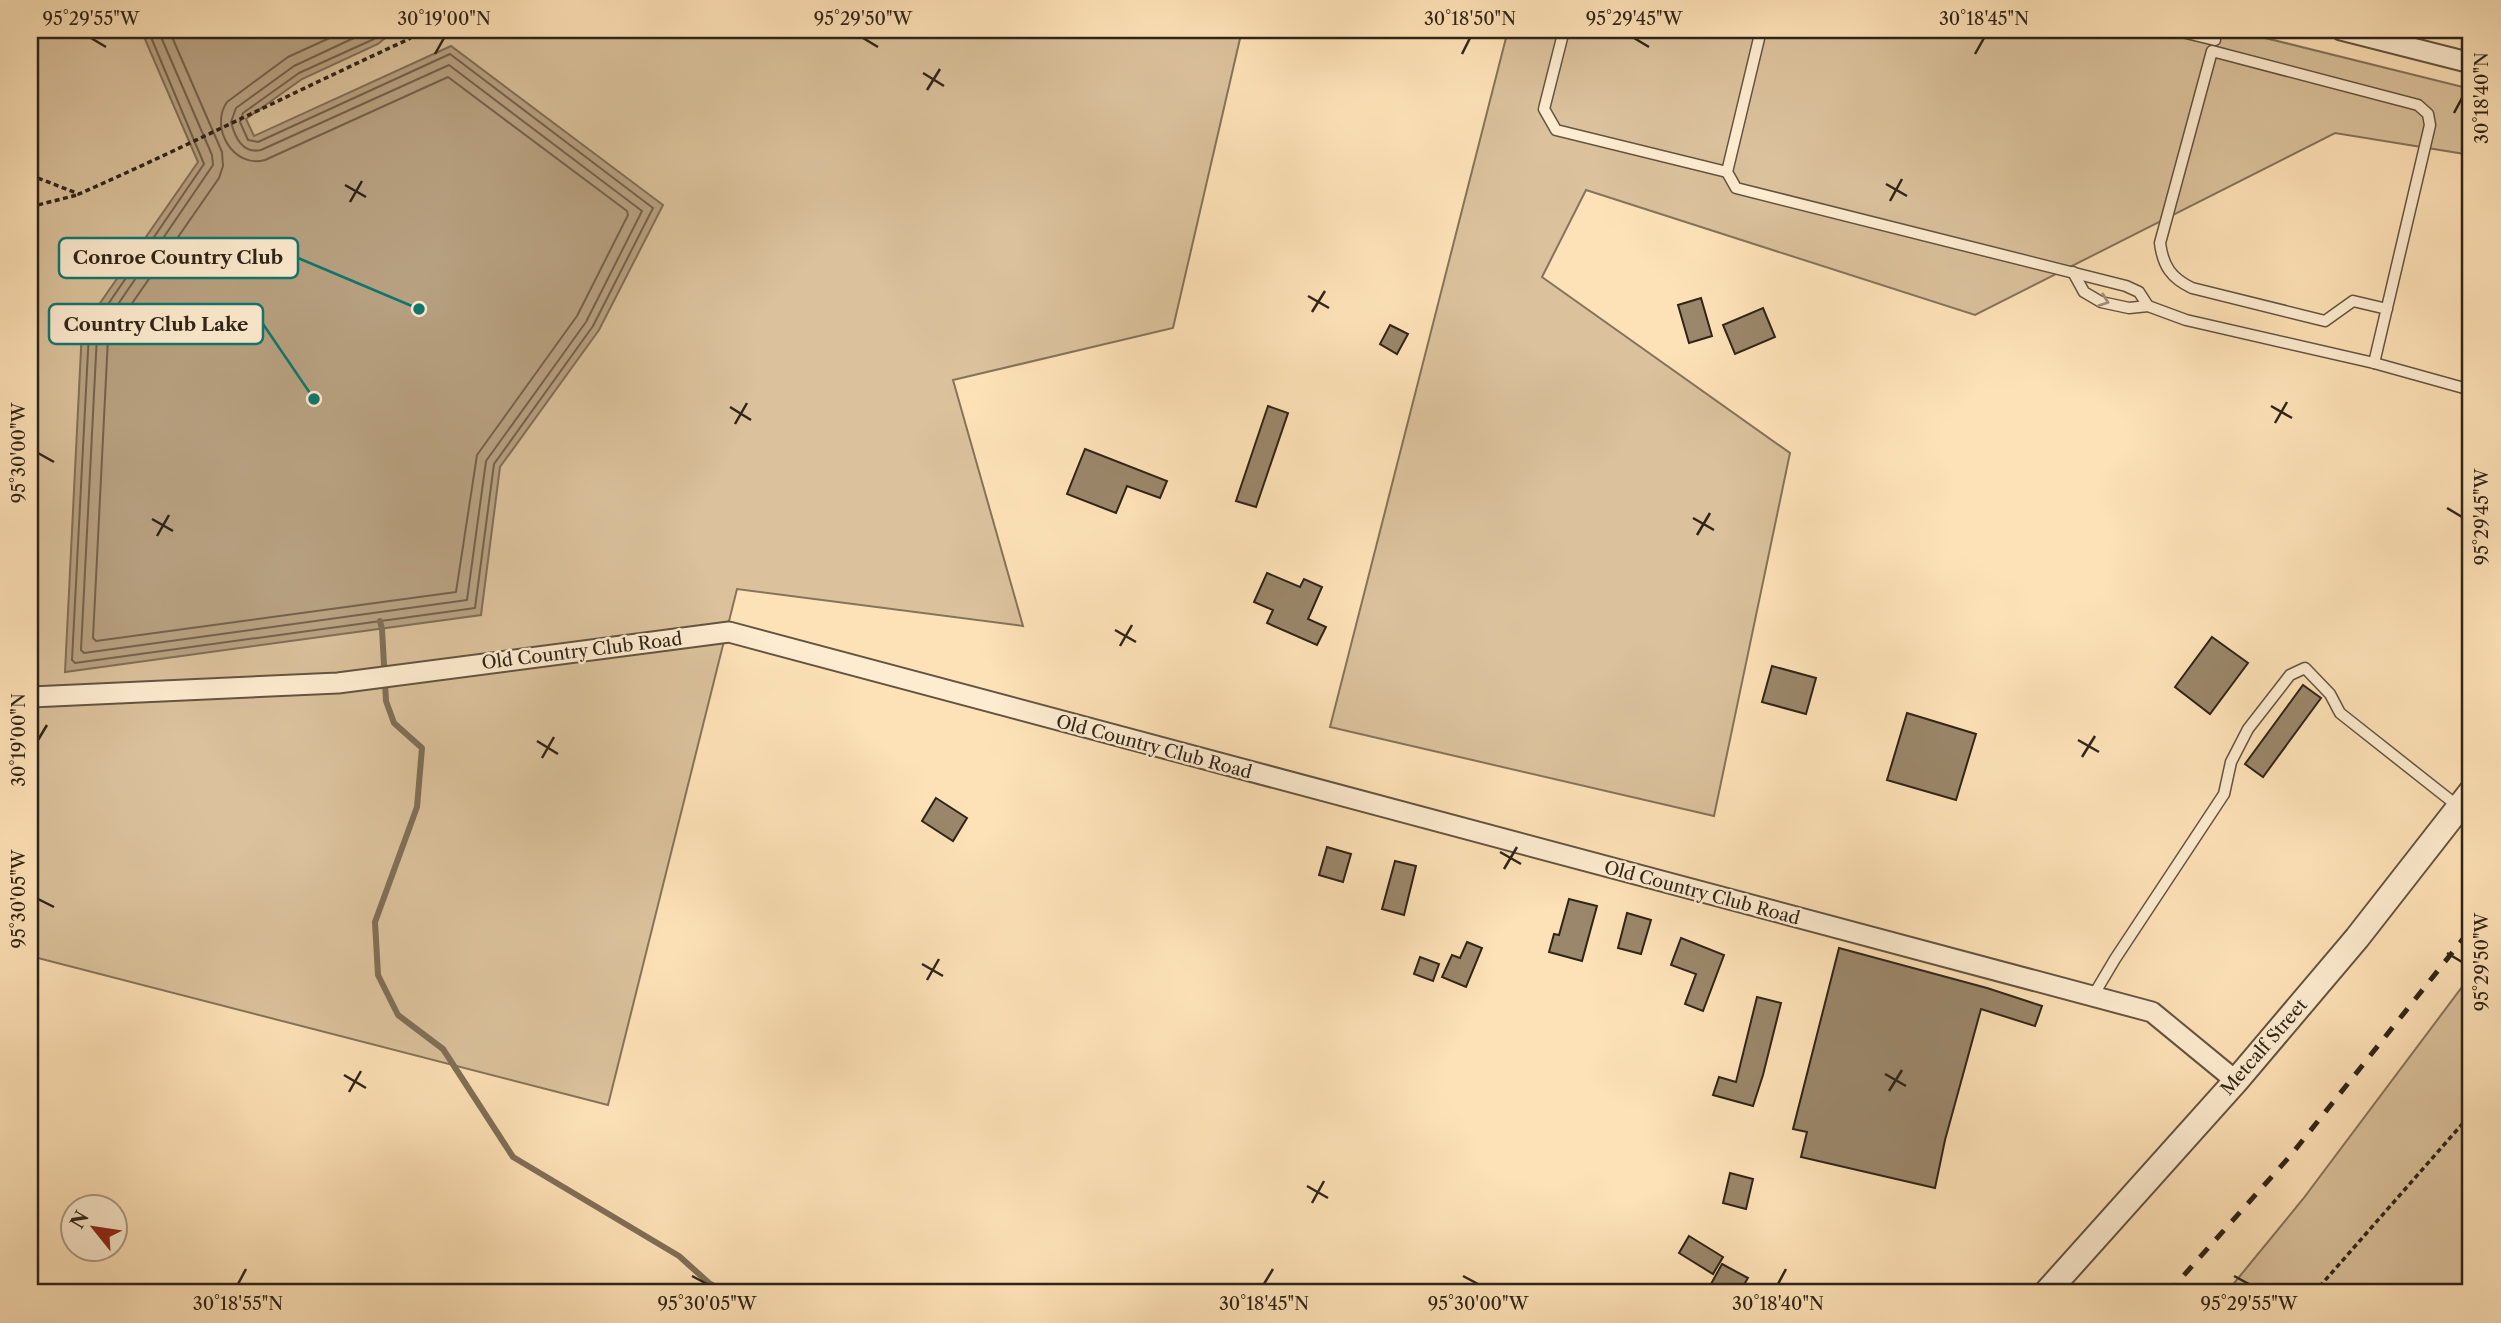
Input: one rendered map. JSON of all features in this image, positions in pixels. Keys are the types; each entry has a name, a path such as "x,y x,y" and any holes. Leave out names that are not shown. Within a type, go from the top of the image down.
{"street":[{"path":"2341,30 2471,63"},
{"name":"Old Country Club Road","path":"31,697 338,683 729,632 2152,1012 2236,1081"},
{"name":"Metcalf Street","path":"2058,1289 2357,938 2465,800"}],"lane":[{"path":"1564,30 1545,109 1556,130 1727,172"},
{"path":"1761,30 1727,172 1736,188 2126,286 2139,292 2148,306"},
{"path":"2174,30 2216,35 2160,243 2162,260 2169,273 2192,288 2325,321 2353,301 2387,309"},
{"path":"2212,51 2418,106 2428,114 2430,125 2374,363"},
{"path":"2073,272 2084,292 2101,302 2129,308 2148,306 2186,320 2374,363 2471,390"},
{"path":"2093,997 2115,959 2224,794 2231,762 2248,729 2290,675 2305,668 2330,694 2340,713 2465,800"}],"path":[{"path":"30,207 79,194 172,153 409,39 420,30"},
{"path":"30,175 79,194"},
{"path":"2314,1293 2471,1114"}],"shaded area":[{"path":"30,30 1242,30 1173,328 953,380 1023,626 737,589 608,1105 30,956"},
{"path":"1508,30 2233,30 2471,89 2471,155 2335,133 1975,315 1586,190 1542,277 1790,453 1714,816 1330,727"},
{"path":"2471,975 2471,1293 2226,1293 2303,1199"}],"water":[{"path":"141,30 395,30 378,44 302,79 246,119 254,136 451,46 663,205 599,330 500,467 481,615 65,672 82,329 198,162"}],"building":[{"path":"1701,298 1712,336 1689,343 1678,305"},
{"path":"1763,308 1775,337 1735,354 1723,325"},
{"path":"1390,325 1408,334 1397,354 1380,344"},
{"path":"1268,406 1288,413 1256,507 1236,501"},
{"path":"1085,449 1167,481 1160,498 1127,486 1116,513 1067,494"},
{"path":"1267,573 1300,587 1304,579 1322,587 1308,619 1326,627 1317,645 1267,623 1273,610 1254,602"},
{"path":"2212,637 2248,663 2210,714 2175,687"},
{"path":"1772,666 1816,678 1806,714 1762,702"},
{"path":"2303,685 2321,698 2263,777 2245,764"},
{"path":"1907,713 1976,734 1956,800 1887,780"},
{"path":"936,798 967,818 953,841 922,821"},
{"path":"1327,847 1351,854 1343,882 1319,875"},
{"path":"1395,861 1416,866 1404,915 1382,909"},
{"path":"1569,899 1597,906 1582,961 1549,952 1554,934 1559,935"},
{"path":"1627,913 1651,920 1641,954 1618,948"},
{"path":"1681,938 1724,955 1703,1011 1685,1004 1696,974 1671,965"},
{"path":"1467,942 1482,948 1466,987 1442,977 1452,955 1460,958"},
{"path":"1839,948 1987,988 2042,1006 2035,1026 1981,1009 1945,1140 1935,1188 1801,1157 1807,1132 1793,1129"},
{"path":"1420,957 1439,964 1433,981 1414,974"},
{"path":"1757,997 1781,1003 1753,1106 1713,1095 1719,1077 1736,1082"},
{"path":"1730,1173 1753,1179 1746,1209 1723,1203"},
{"path":"1689,1236 1723,1257 1713,1274 1679,1253"},
{"path":"1722,1264 1748,1278 1739,1293 1706,1293"}],"waterway":[{"path":"380,621 386,701 394,723 422,748 417,807 375,922 378,975 398,1015 443,1049 513,1157 679,1256 709,1283 727,1293"}],"railway":[{"path":"2168,1293 2291,1155 2471,929"}],"place":[{"name":"Conroe Country Club","path":"419,309"},
{"name":"Country Club Lake","path":"314,399"}]}
